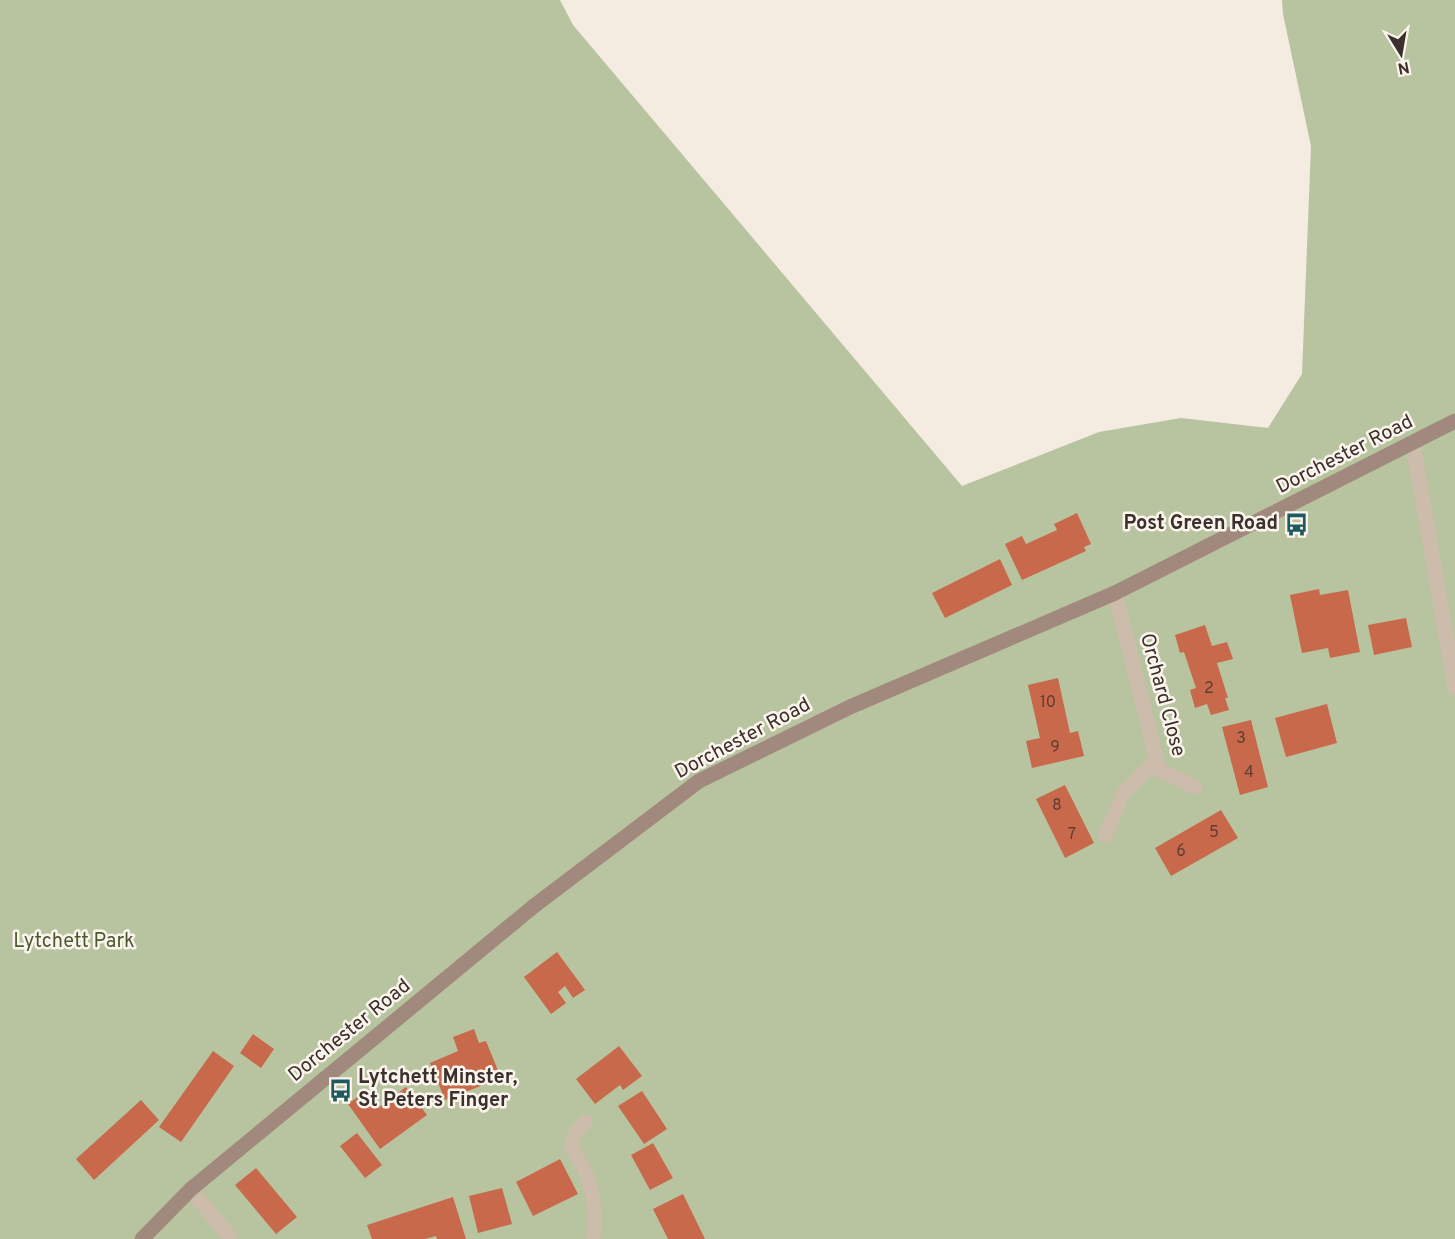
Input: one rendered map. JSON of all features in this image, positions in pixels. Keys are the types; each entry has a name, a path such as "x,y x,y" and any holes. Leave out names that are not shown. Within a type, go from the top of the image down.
{"main road":[{"name":"Dorchester Road","path":"142,1239 191,1189 534,906 699,781 850,707 1115,593 1455,421"}],"street":[{"path":"1413,444 1455,688"},
{"name":"Orchard Close","path":"1115,593 1159,770 1195,788"},
{"path":"191,1189 231,1239"}],"lane":[{"path":"1105,836 1124,792 1156,760"},
{"path":"586,1120 576,1132 571,1145 590,1184 594,1211 593,1239"}],"green space":[{"name":"Lytchett Park","path":"0,0 560,0 573,25 962,486 1099,432 1181,418 1268,428 1302,374 1311,146 1282,0 1455,0 1455,1239 0,1239"}],"building":[{"path":"1077,513 1091,544 1084,547 1086,551 1022,580 1005,544 1022,536 1026,544 1057,530 1054,524"},
{"path":"1000,559 1012,585 945,618 932,593"},
{"path":"1319,589 1320,595 1348,590 1360,652 1330,658 1328,648 1302,653 1290,595"},
{"path":"1406,618 1412,647 1374,655 1368,625"},
{"path":"1205,625 1212,646 1227,642 1233,659 1217,663 1228,698 1225,698 1229,710 1211,715 1207,704 1195,708 1190,690 1196,688 1184,652 1180,653 1175,635"},
{"path":"1058,678 1070,733 1078,731 1084,756 1032,768 1026,741 1040,738 1028,685"},
{"path":"1327,704 1337,743 1286,757 1275,718"},
{"path":"1251,720 1268,787 1240,795 1222,727"},
{"path":"1065,785 1094,843 1065,858 1036,799"},
{"path":"1221,810 1238,838 1171,876 1155,848"},
{"path":"557,952 585,990 573,998 565,986 558,992 566,1003 551,1014 524,977"},
{"path":"474,1029 479,1043 486,1041 501,1078 445,1100 430,1063 458,1051 453,1037"},
{"path":"253,1034 274,1049 261,1068 240,1053"},
{"path":"619,1046 642,1076 623,1090 620,1085 595,1104 576,1079"},
{"path":"213,1051 234,1066 181,1142 159,1127"},
{"path":"406,1087 427,1115 380,1149 348,1104 366,1091 378,1108"},
{"path":"642,1091 667,1129 644,1144 618,1106"},
{"path":"141,1100 159,1120 94,1180 76,1159"},
{"path":"357,1133 382,1165 365,1178 340,1146"},
{"path":"653,1143 673,1178 650,1190 631,1155"},
{"path":"560,1159 578,1194 533,1216 516,1182"},
{"path":"256,1168 297,1217 276,1234 235,1185"},
{"path":"502,1188 512,1224 478,1233 469,1196"},
{"path":"683,1194 705,1239 668,1239 653,1209"},
{"path":"453,1197 466,1239 437,1239 436,1236 425,1239 372,1239 367,1225"}],"place":[{"name":"Post Green Road","path":"1296,524"},
{"name":"Lytchett Minster, St Peters Finger","path":"340,1090"}]}
